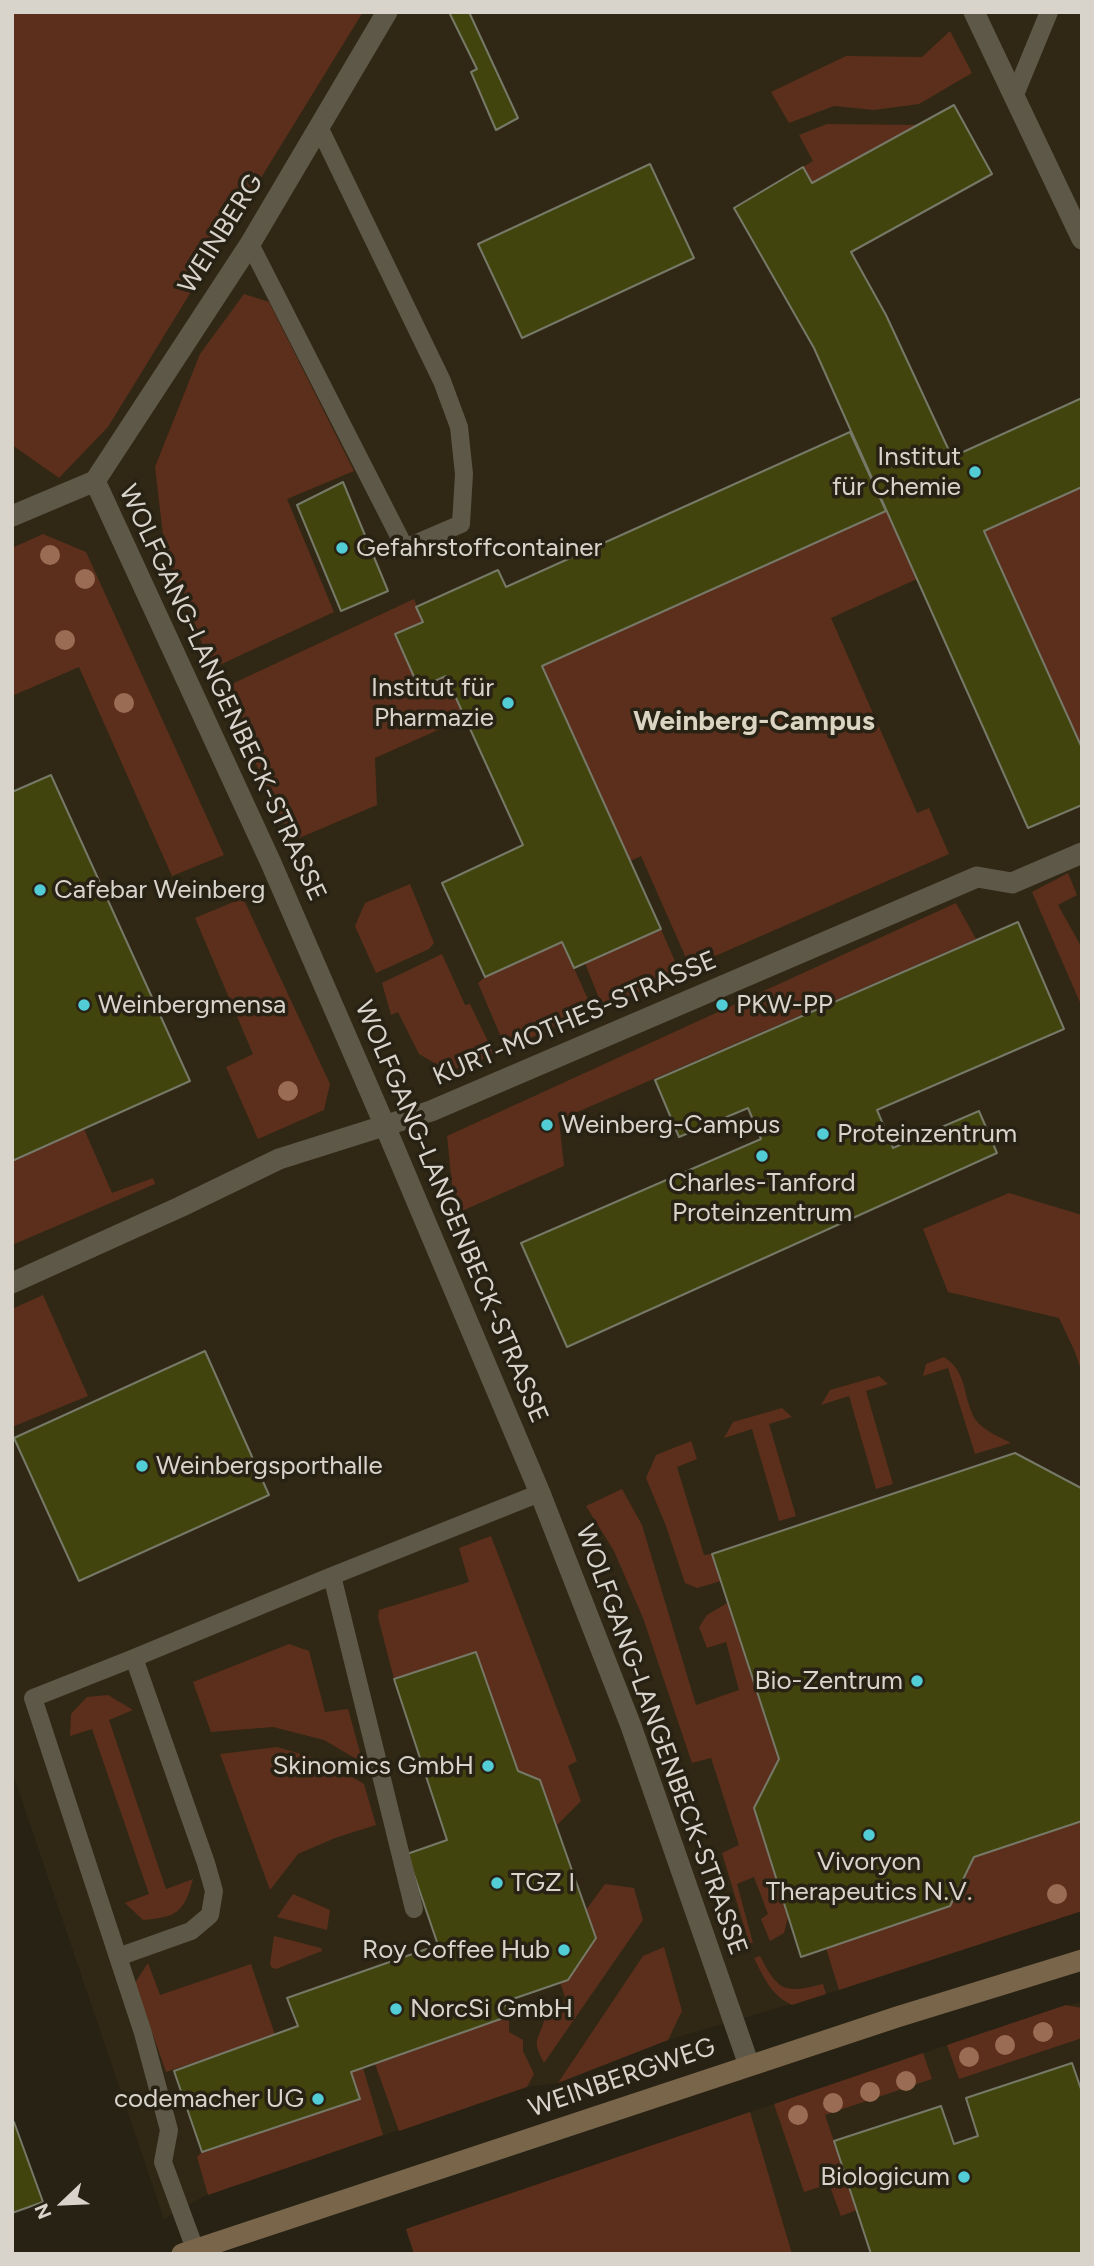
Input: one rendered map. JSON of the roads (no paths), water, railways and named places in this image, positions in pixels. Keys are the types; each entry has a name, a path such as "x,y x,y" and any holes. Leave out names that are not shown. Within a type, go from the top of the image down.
{"street":[{"name":"WEINBERG","path":"95,481 250,244 387,12"},
{"path":"974,12 1082,239"},
{"name":"WOLFGANG-LANGENBECK-STRASSE","path":"12,516 95,481 271,863 540,1493 631,1726 748,2066"},
{"name":"KURT-MOTHES-STRASSE","path":"12,1283 180,1208 279,1159 431,1111 977,877 1012,883 1082,853"},
{"name":"WEINBERGWEG","path":"189,2252 897,2017 1082,1960"}],"lane":[{"path":"1014,97 1049,12"},
{"path":"250,244 405,548 461,524 464,474 460,439 442,381 319,127"},
{"path":"189,2252 163,2162 169,2130 143,2034 33,1699 540,1493"},
{"path":"332,1576 414,1909"},
{"path":"118,1957 191,1931 210,1915 214,1891 134,1658"}],"place":[{"name":"Institut für Chemie","path":"975,472"},
{"name":"Gefahrstoffcontainer","path":"342,548"},
{"name":"Institut für Pharmazie","path":"508,703"},
{"name":"Cafebar Weinberg","path":"40,890"},
{"name":"Weinbergmensa","path":"84,1005"},
{"name":"PKW-PP","path":"722,1005"},
{"name":"Weinberg-Campus","path":"547,1125"},
{"name":"Proteinzentrum","path":"823,1134"},
{"name":"Charles-Tanford Proteinzentrum","path":"762,1156"},
{"name":"Weinbergsporthalle","path":"142,1466"},
{"name":"Bio-Zentrum","path":"917,1681"},
{"name":"Skinomics GmbH","path":"488,1766"},
{"name":"Vivoryon Therapeutics N.V.","path":"869,1835"},
{"name":"TGZ I","path":"497,1883"},
{"name":"Roy Coffee Hub","path":"564,1950"},
{"name":"NorcSi GmbH","path":"396,2009"},
{"name":"codemacher UG","path":"318,2099"},
{"name":"Biologicum","path":"964,2177"}],"district":[{"name":"Weinberg-Campus","path":"754,722"}]}
